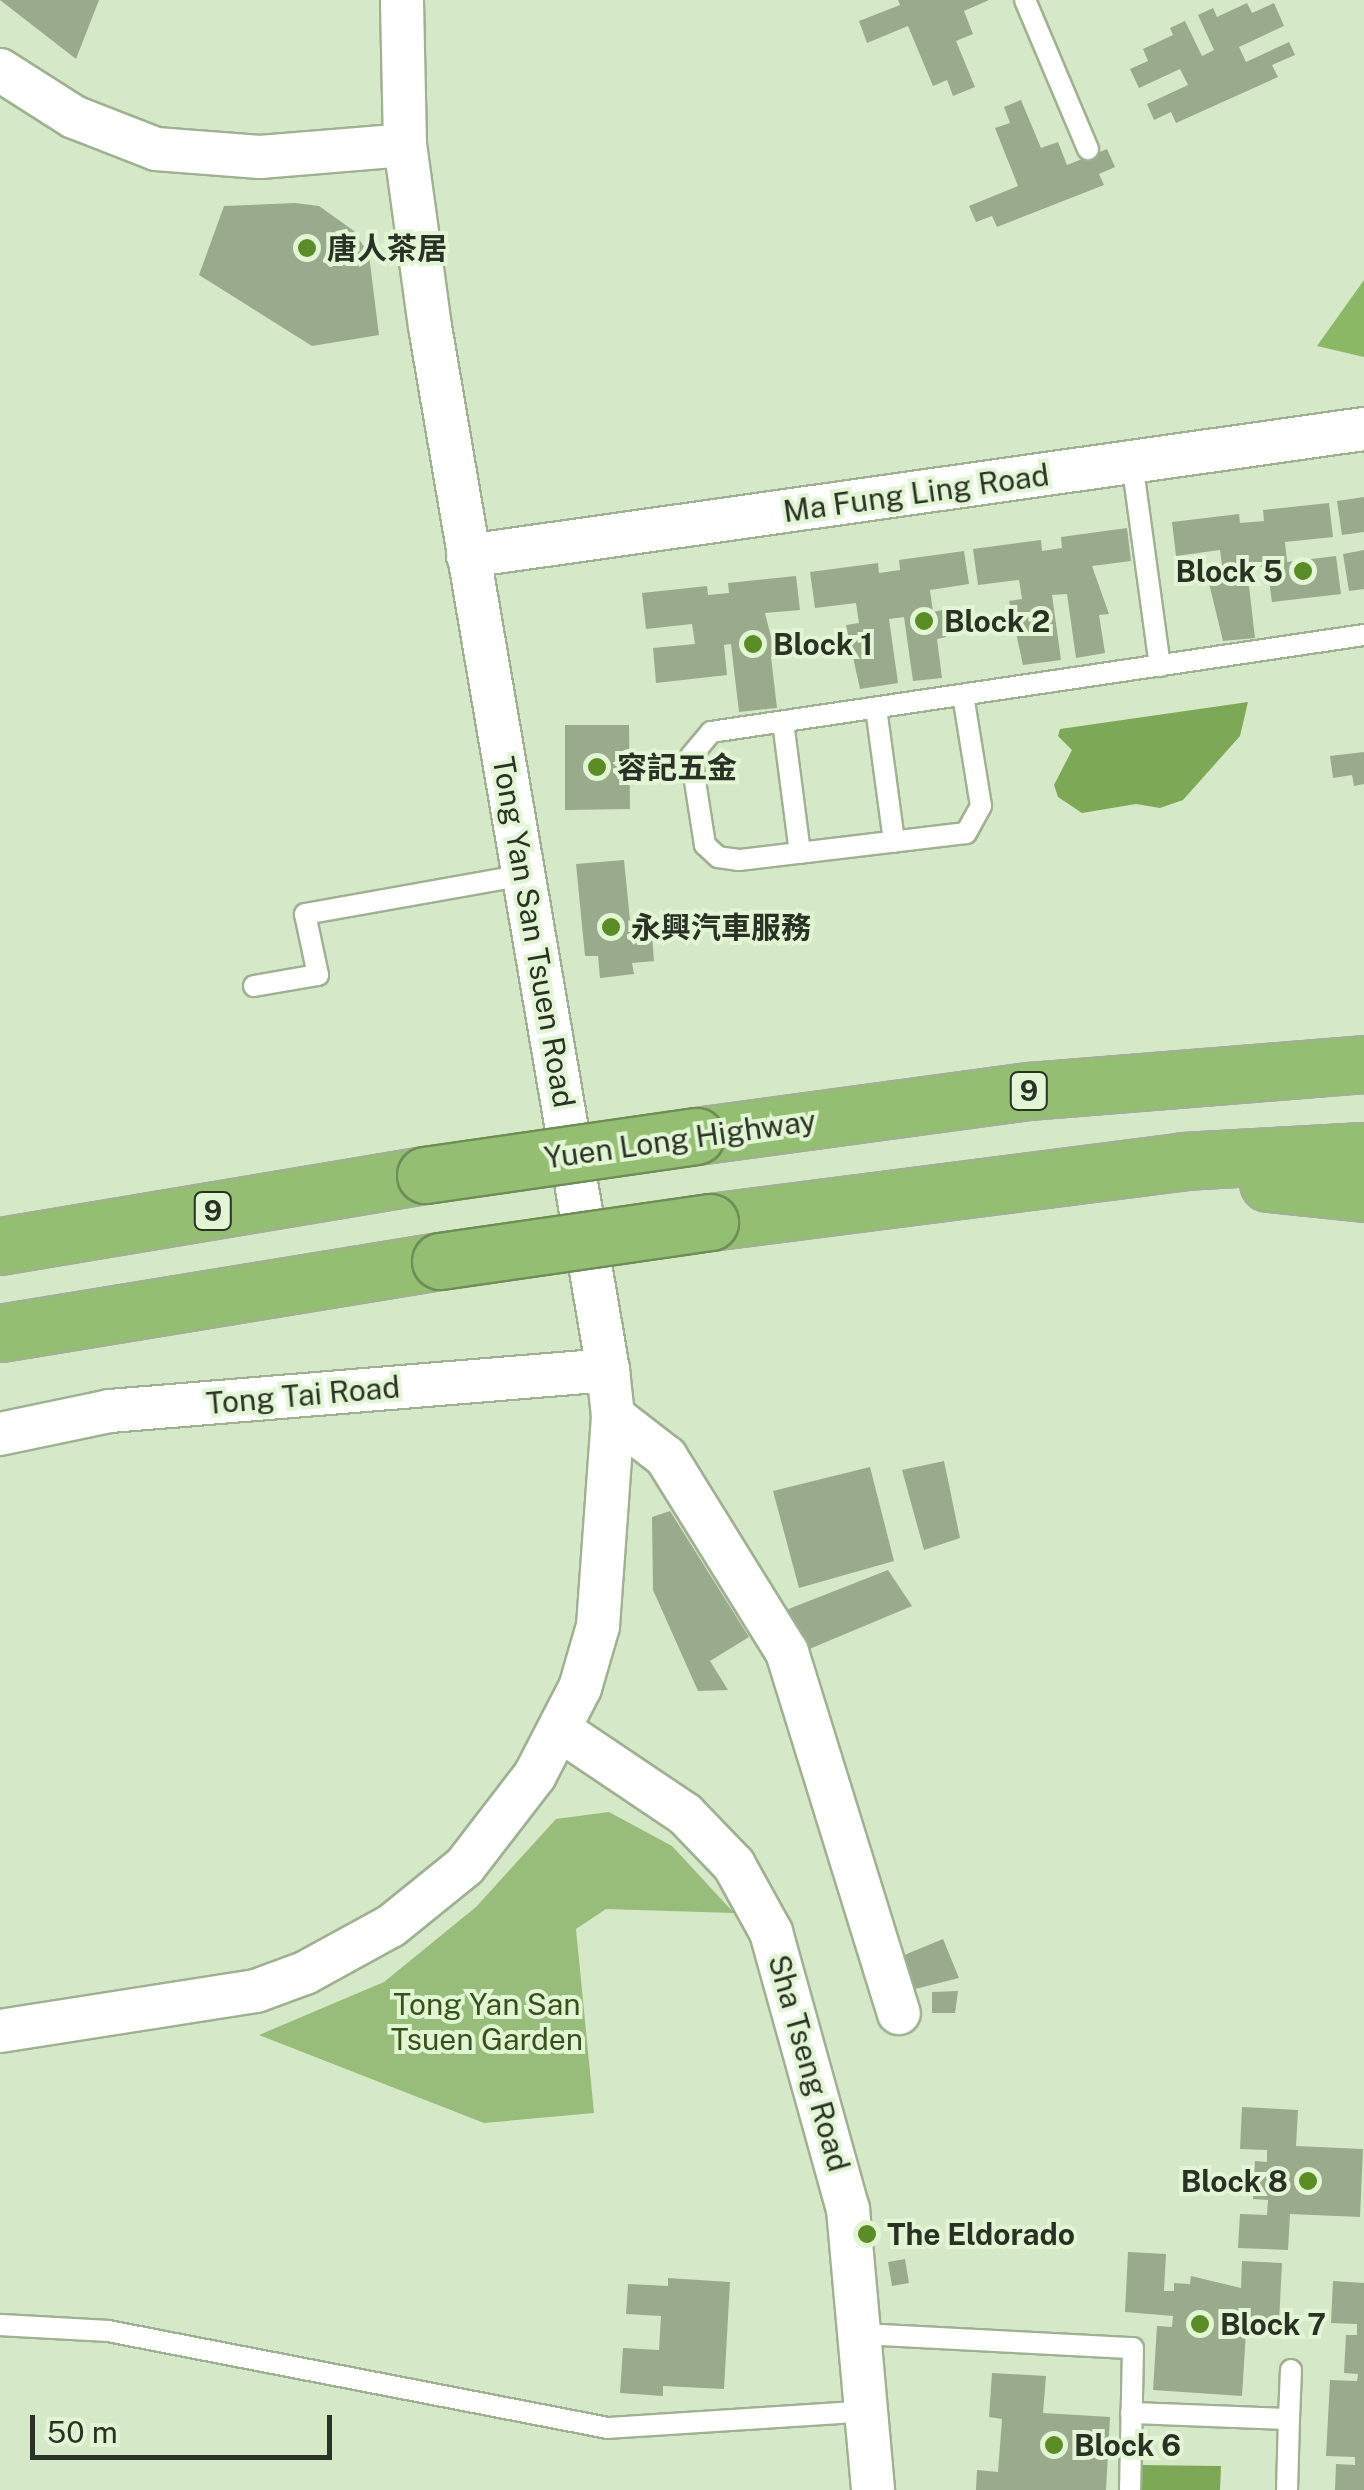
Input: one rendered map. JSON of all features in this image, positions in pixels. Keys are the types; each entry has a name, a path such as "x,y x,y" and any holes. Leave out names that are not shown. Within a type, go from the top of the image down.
{"highway":[{"name":"Yuen Long Highway","path":"0,1246 425,1175 696,1136 1069,1087 1364,1064"},
{"path":"0,1332 440,1261 932,1189 1183,1162 1364,1151"},
{"path":"932,1189 1232,1182 1364,1193"}],"street":[{"name":"Tong Yan San Tsuen Road","path":"0,2031 214,2002 305,1974 350,1951 464,1866 503,1822 560,1730 598,1626 613,1416 608,1370 468,556 405,145 402,0"},
{"path":"0,70 74,117 156,149 260,157 405,145"},
{"name":"Ma Fung Ling Road","path":"468,556 1364,430"},
{"name":"Tong Tai Road","path":"0,1434 110,1411 608,1370"},
{"path":"613,1416 666,1457 786,1652 899,2012"},
{"name":"Sha Tseng Road","path":"560,1730 685,1814 756,1899 836,2148 862,2334 874,2490"}],"lane":[{"path":"1025,0 1088,149"},
{"path":"1132,462 1160,666"},
{"path":"963,695 981,806 966,832 800,853 718,857 705,845 691,756 710,732 1364,635"},
{"path":"876,708 894,842"},
{"path":"783,722 800,853"},
{"path":"254,986 318,974 305,914 524,874"},
{"path":"0,2325 108,2331 608,2428 870,2411"},
{"path":"862,2334 1133,2348 1130,2490"},
{"path":"1286,2490 1291,2370"},
{"path":"1131,2413 1289,2419"}],"green space":[{"name":"Tong Yan San Tsuen Garden","path":"609,1812 672,1846 734,1913 606,1909 576,1929 594,2113 484,2123 259,2035 384,1982 476,1907 556,1819"}],"shaded area":[{"path":"1364,280 1364,357 1317,346"},
{"path":"1248,702 1240,736 1183,800 1160,808 1136,804 1082,813 1058,797 1054,785 1072,750 1058,736 1060,729"},
{"path":"1140,2465 1221,2466 1220,2490 1140,2490"}],"building":[{"path":"0,0 99,0 76,59"},
{"path":"898,0 989,0 964,11 973,34 956,41 975,87 953,96 947,80 933,86 908,26 867,43 859,21 900,5"},
{"path":"1247,3 1252,13 1274,3 1284,26 1239,47 1246,62 1289,42 1295,55 1272,65 1278,77 1176,123 1171,112 1154,120 1147,104 1188,85 1180,69 1139,88 1130,69 1148,61 1143,49 1173,35 1170,28 1185,21 1202,56 1214,50 1198,15 1213,8 1217,17"},
{"path":"1021,100 1041,148 1058,142 1067,165 1107,149 1115,167 1099,174 1104,185 997,227 992,216 976,222 969,206 1018,186 995,128 1010,123 1004,107"},
{"path":"224,206 319,206 354,231 369,255 379,335 312,346 199,275"},
{"path":"1364,497 1364,532 1342,535 1337,501"},
{"name":"Block 5","path":"1329,503 1333,537 1285,542 1287,562 1336,556 1341,594 1272,602 1267,566 1247,569 1255,638 1223,641 1207,575 1223,573 1220,550 1176,556 1172,522 1239,514 1240,523 1264,521 1263,510"},
{"path":"1127,528 1131,561 1092,566 1109,614 1099,615 1105,653 1076,658 1067,594 1052,595 1061,660 1023,665 1009,601 1022,599 1019,580 978,585 973,549 1041,540 1042,551 1062,548 1061,537"},
{"path":"1364,550 1364,589 1349,591 1343,554"},
{"name":"Block 2","path":"964,551 969,584 930,590 933,612 942,610 946,637 937,639 942,678 913,681 904,617 889,619 898,683 860,689 846,625 859,623 856,603 815,608 810,572 878,563 879,573 900,570 899,560"},
{"name":"Block 1","path":"796,576 800,610 765,613 776,657 771,657 777,708 739,712 731,644 724,645 727,675 656,683 653,648 695,644 692,624 646,629 642,593 707,586 708,595 729,593 728,583"},
{"name":"容記五金","path":"565,725 629,725 630,809 565,810"},
{"path":"1364,752 1364,784 1354,786 1352,775 1333,778 1330,756"},
{"name":"永興汽車服務","path":"624,860 630,920 652,934 654,961 632,963 634,974 600,978 598,956 585,956 576,864"},
{"path":"944,1461 960,1538 924,1550 902,1470"},
{"path":"870,1467 894,1561 799,1588 773,1491"},
{"path":"670,1511 749,1637 710,1661 728,1690 698,1691 653,1590 652,1517"},
{"path":"888,1570 912,1606 807,1650 786,1610"},
{"path":"943,1939 959,1978 899,1993 890,1961"},
{"path":"958,1991 955,2013 932,2013 932,1992"},
{"name":"Block 8","path":"1242,2107 1298,2110 1296,2146 1363,2149 1360,2217 1290,2214 1288,2250 1238,2248 1240,2214 1267,2215 1268,2200 1253,2199 1255,2161 1267,2162 1267,2150 1240,2149"},
{"name":"Block 7","path":"1128,2252 1166,2254 1164,2291 1174,2291 1174,2283 1190,2284 1191,2276 1241,2288 1242,2261 1282,2263 1279,2322 1228,2319 1227,2331 1246,2332 1242,2396 1153,2390 1157,2326 1172,2327 1173,2316 1125,2312"},
{"path":"905,2259 909,2283 892,2286 888,2262"},
{"path":"668,2278 730,2282 724,2389 663,2386 663,2396 620,2393 623,2348 659,2350 661,2316 626,2314 628,2284 668,2286"},
{"path":"1333,2281 1364,2283 1364,2490 1335,2490 1336,2464 1355,2465 1355,2457 1326,2456 1330,2380 1357,2381 1358,2374 1344,2373 1346,2335 1357,2335 1357,2324 1331,2323"},
{"name":"Block 6","path":"992,2373 1046,2376 1043,2413 1110,2417 1106,2490 976,2490 977,2470 998,2472 1002,2419 989,2417"}],"place":[{"name":"唐人茶居","path":"307,248"},
{"name":"Block 5","path":"1303,571"},
{"name":"Block 2","path":"924,621"},
{"name":"Block 1","path":"753,644"},
{"name":"容記五金","path":"597,767"},
{"name":"永興汽車服務","path":"611,927"},
{"name":"Block 8","path":"1308,2181"},
{"name":"The Eldorado","path":"867,2234"},
{"name":"Block 7","path":"1200,2324"},
{"name":"Block 6","path":"1054,2445"}]}
